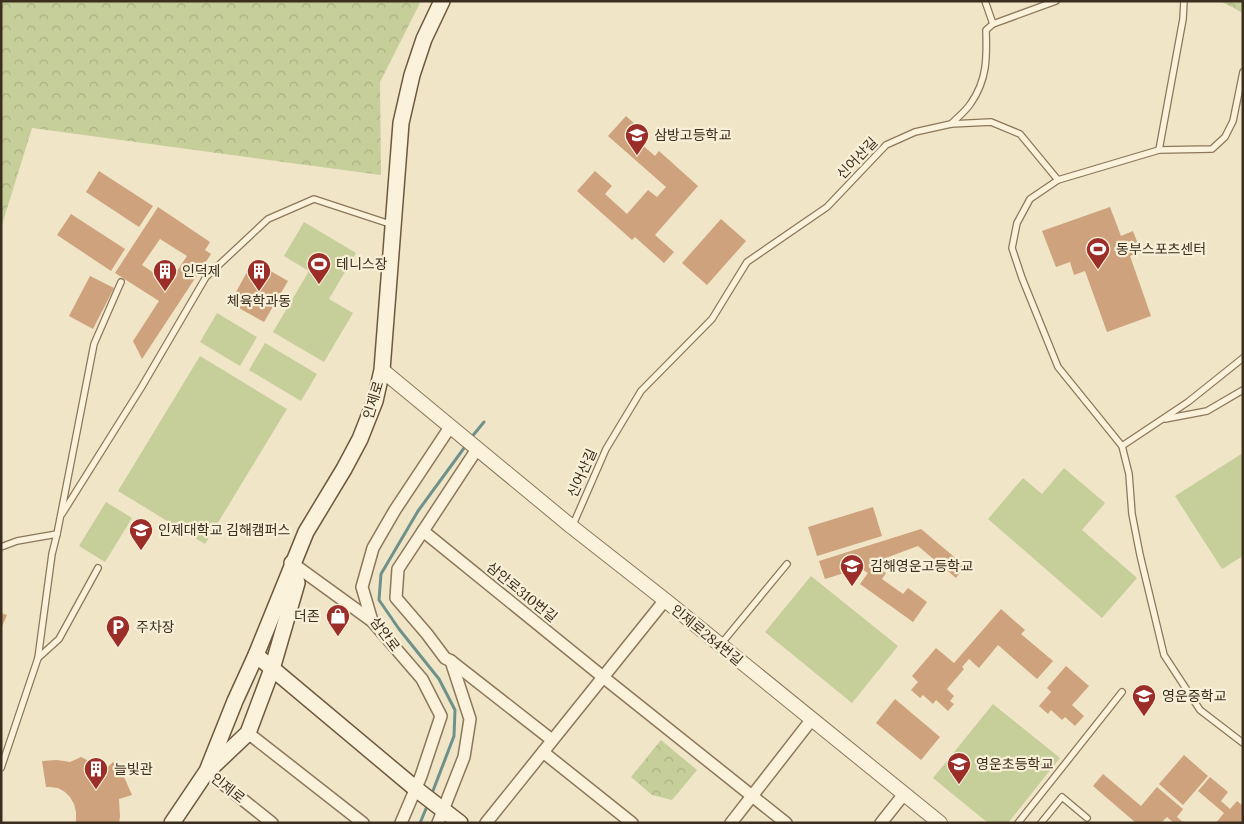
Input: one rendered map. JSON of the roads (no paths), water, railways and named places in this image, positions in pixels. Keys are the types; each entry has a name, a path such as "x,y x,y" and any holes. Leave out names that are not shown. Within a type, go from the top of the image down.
{"main road":[{"name":"인제로","path":"172,823 207,771 306,532 360,439 375,401 382,370 401,123 412,75 424,39 442,1"},
{"path":"207,771 248,733 272,669 297,583 292,563"},
{"path":"256,655 418,790 440,813 460,823"}],"street":[{"path":"382,370 454,430"},
{"name":"인제로284번길","path":"454,430 940,823"},
{"name":"삼안로","path":"401,823 418,790 441,716 422,679 372,621 362,587 373,548 395,510 454,430"},
{"path":"476,448 398,570 396,598 445,658 552,740"},
{"name":"삼안로310번길","path":"423,531 786,823"},
{"path":"292,563 372,621"},
{"path":"486,823 664,600"},
{"path":"440,813 464,758 470,719 451,661"},
{"path":"731,823 812,719"},
{"path":"248,733 363,823"},
{"path":"543,752 632,823"},
{"name":"인제로","path":"207,771 272,823"},
{"path":"881,823 904,794"}],"lane":[{"path":"985,1 993,24"},
{"path":"952,124 970,104 984,77 987,51 986,30 993,24 1056,1"},
{"path":"1159,150 1183,19 1184,1"},
{"path":"1243,72 1233,121 1225,137 1212,149 1159,150 1058,180 1030,199 1017,223 1012,248 1058,367 1122,446 1129,474 1132,514 1140,555 1164,655 1200,710 1243,744"},
{"name":"신어산길","path":"572,527 606,450 641,391 712,319 747,262 827,207 886,145 915,132 952,124 991,122 1020,134 1058,180"},
{"path":"60,518 141,388 206,277 268,218 314,199 393,226"},
{"path":"1,768 38,658 52,554 94,344 121,282"},
{"path":"1122,446 1188,402 1243,358"},
{"path":"1163,419 1207,412 1243,390"},
{"path":"1,547 17,541 57,534"},
{"path":"720,646 787,564"},
{"path":"38,658 59,639 98,568"},
{"path":"1018,823 1122,692"},
{"path":"1041,823 1062,797 1087,818"}],"waterway":[{"path":"470,439 484,422"},
{"path":"431,796 454,736 455,710 439,679 399,629 379,600 381,574 418,511 467,444"},
{"path":"420,823 428,804"}],"place":[{"name":"삼방고등학교","path":"637,156"},
{"name":"동부스포츠센터","path":"1098,270"},
{"name":"테니스장","path":"319,285"},
{"name":"인덕제","path":"165,292"},
{"name":"체육학과동","path":"259,292"},
{"name":"인제대학교 김해캠퍼스","path":"141,551"},
{"name":"김해영운고등학교","path":"852,587"},
{"name":"더존","path":"338,637"},
{"name":"주차장","path":"118,648"},
{"name":"영운중학교","path":"1144,717"},
{"name":"영운초등학교","path":"959,785"},
{"name":"늘빛관","path":"96,790"}]}
